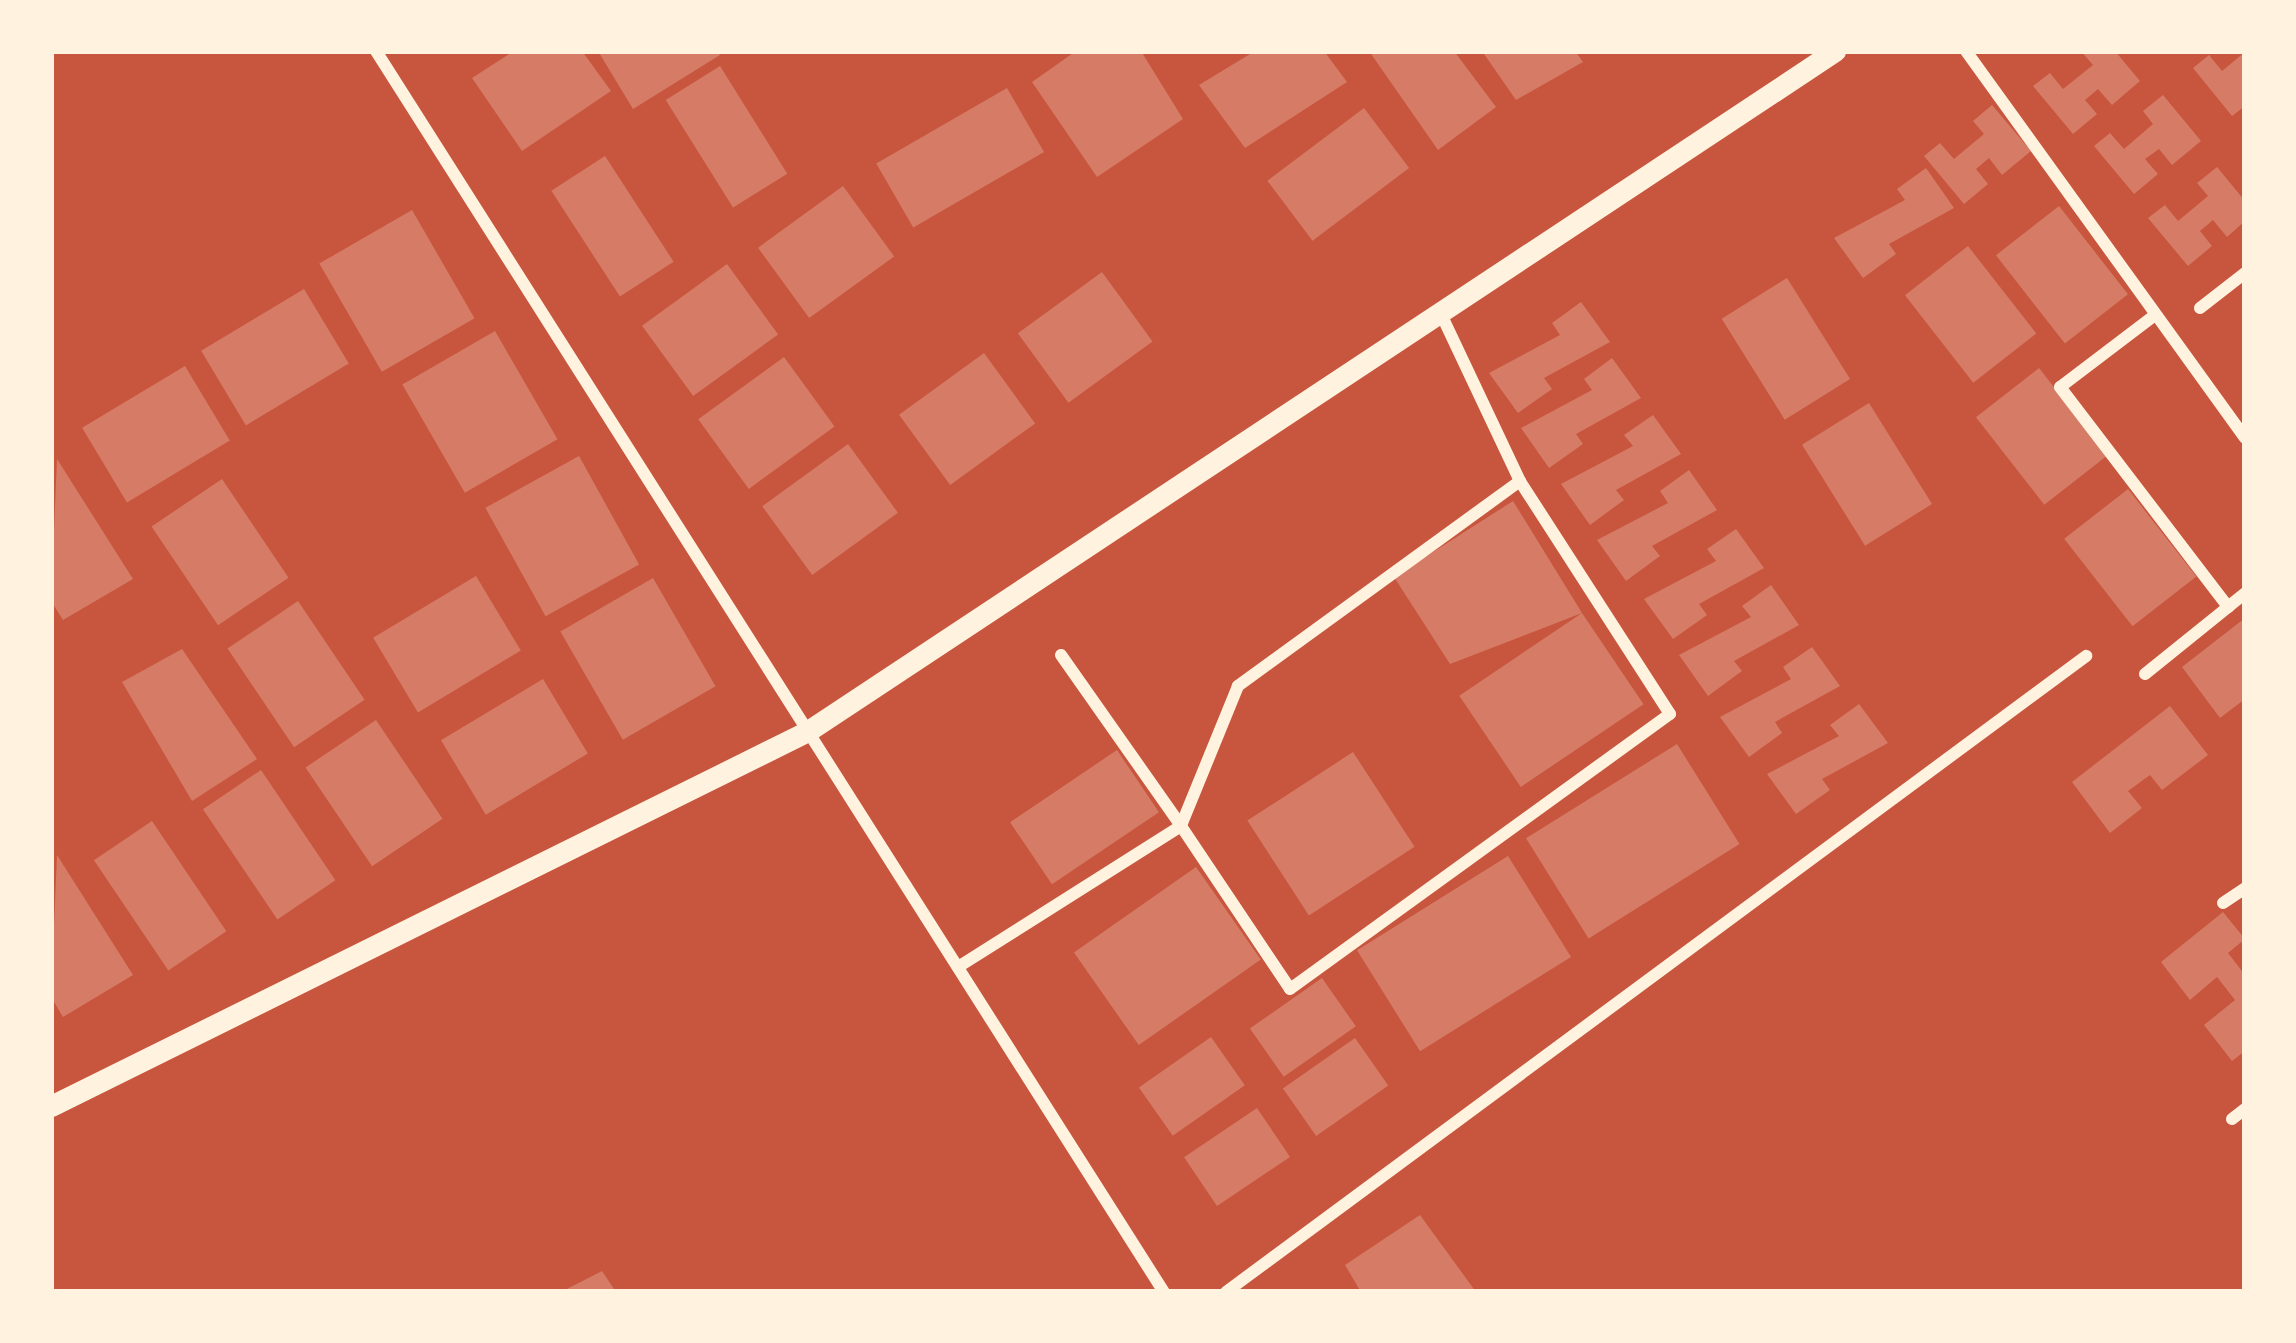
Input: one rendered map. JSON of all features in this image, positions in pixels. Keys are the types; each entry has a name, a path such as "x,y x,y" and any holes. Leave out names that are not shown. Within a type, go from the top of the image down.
{"street":[{"path":"376,51 1164,1292"},
{"path":"51,1106 808,731 1835,51"},
{"path":"1966,51 2245,437"},
{"path":"2200,308 2245,273"},
{"path":"1061,655 1290,989 1670,714 1520,481 1441,314"},
{"path":"2155,315 2060,387 2228,607"},
{"path":"958,967 1181,826 1238,686 1520,481"},
{"path":"2145,674 2245,593"},
{"path":"1226,1292 2086,656"},
{"path":"2223,903 2245,888"},
{"path":"2232,1119 2245,1108"}],"building":[{"path":"514,51 582,51 611,91 522,151 472,78"},
{"path":"598,51 717,51 720,55 633,109"},
{"path":"1076,51 1141,51 1183,119 1097,177 1032,82"},
{"path":"1255,51 1324,51 1347,82 1245,148 1199,85"},
{"path":"1369,51 1454,51 1496,107 1438,150"},
{"path":"1482,51 1575,51 1583,62 1516,100"},
{"path":"2081,51 2115,51 2140,81 2112,105 2098,89 2085,100 2097,114 2073,134 2033,86 2050,73 2063,89 2093,65"},
{"path":"2245,52 2245,106 2232,116 2193,68 2209,55 2222,71"},
{"path":"720,66 787,174 733,208 666,100"},
{"path":"1007,88 1044,152 913,228 876,164"},
{"path":"2163,95 2201,141 2172,165 2159,149 2145,159 2158,174 2134,194 2094,146 2110,133 2124,149 2153,124 2143,111"},
{"path":"1992,105 2031,151 2002,175 1989,158 1976,169 1988,184 1964,204 1924,156 1940,143 1954,159 1984,134 1973,121"},
{"path":"1364,108 1409,168 1313,241 1267,181"},
{"path":"605,156 674,262 620,297 551,191"},
{"path":"2217,167 2245,201 2245,221 2227,237 2213,220 2200,231 2212,246 2188,266 2148,218 2165,205 2178,221 2208,196 2197,183"},
{"path":"1926,168 1954,208 1889,244 1896,254 1863,278 1834,238 1905,200 1897,189"},
{"path":"843,186 894,256 809,318 758,248"},
{"path":"2059,206 2128,294 2065,344 1996,255"},
{"path":"412,210 474,318 382,372 319,264"},
{"path":"1968,246 2036,333 1973,383 1905,295"},
{"path":"727,264 778,334 693,396 642,326"},
{"path":"1102,272 1153,342 1068,403 1018,333"},
{"path":"1787,278 1850,379 1785,420 1722,319"},
{"path":"304,289 349,364 246,425 201,351"},
{"path":"1581,302 1610,342 1544,378 1552,389 1518,413 1489,373 1560,335 1552,323"},
{"path":"495,331 558,439 465,493 402,385"},
{"path":"984,353 1035,423 950,485 899,415"},
{"path":"784,357 835,427 749,489 698,419"},
{"path":"1612,358 1641,398 1576,434 1583,444 1549,468 1521,428 1592,390 1584,379"},
{"path":"185,366 230,441 127,502 82,428"},
{"path":"2039,368 2107,455 2044,505 1976,417"},
{"path":"1869,403 1932,504 1865,546 1802,445"},
{"path":"1653,415 1681,454 1616,490 1624,500 1590,525 1561,484 1633,446 1624,435"},
{"path":"848,444 898,513 812,575 762,506"},
{"path":"579,456 639,564 546,616 485,508"},
{"path":"57,459 133,579 63,620 51,601"},
{"path":"1689,470 1717,510 1652,546 1660,556 1626,581 1597,540 1668,503 1660,491"},
{"path":"222,479 289,578 218,625 152,527"},
{"path":"2128,489 2196,576 2133,626 2064,539"},
{"path":"1513,501 1582,613 1450,664 1394,577"},
{"path":"1736,529 1764,568 1699,604 1707,615 1673,639 1644,599 1716,561 1707,549"},
{"path":"476,576 521,651 418,712 373,638"},
{"path":"653,578 716,686 623,740 560,632"},
{"path":"1771,585 1799,625 1734,661 1742,671 1708,696 1679,655 1751,617 1742,606"},
{"path":"298,601 365,700 294,747 228,649"},
{"path":"1582,613 1644,704 1521,787 1459,696"},
{"path":"2245,618 2245,699 2220,718 2182,667"},
{"path":"1812,647 1840,686 1775,722 1782,733 1749,757 1720,717 1791,679 1783,667"},
{"path":"182,649 257,759 192,801 122,682"},
{"path":"543,679 588,754 486,815 441,740"},
{"path":"1859,704 1888,743 1822,779 1830,790 1796,814 1767,774 1839,736 1830,725"},
{"path":"2170,706 2208,755 2162,790 2150,775 2128,791 2142,808 2110,833 2072,782"},
{"path":"376,720 443,819 372,866 306,768"},
{"path":"1677,744 1740,844 1589,938 1526,838"},
{"path":"1117,750 1159,812 1052,884 1010,822"},
{"path":"1353,752 1415,847 1309,915 1247,821"},
{"path":"261,770 335,880 277,919 203,809"},
{"path":"152,821 226,931 168,970 94,860"},
{"path":"57,855 133,975 63,1017 51,997"},
{"path":"1508,856 1571,957 1420,1051 1357,950"},
{"path":"1196,867 1261,960 1139,1045 1074,952"},
{"path":"2223,912 2245,939 2228,953 2245,975 2245,1051 2232,1061 2204,1025 2235,1000 2217,977 2190,1000 2161,962"},
{"path":"1322,978 1356,1026 1284,1077 1250,1028"},
{"path":"1211,1037 1245,1085 1173,1136 1139,1087"},
{"path":"1355,1038 1388,1086 1316,1136 1283,1088"},
{"path":"1257,1108 1290,1157 1217,1206 1184,1157"},
{"path":"1420,1215 1476,1292 1361,1292 1345,1265"},
{"path":"602,1271 616,1292 561,1292"}]}
